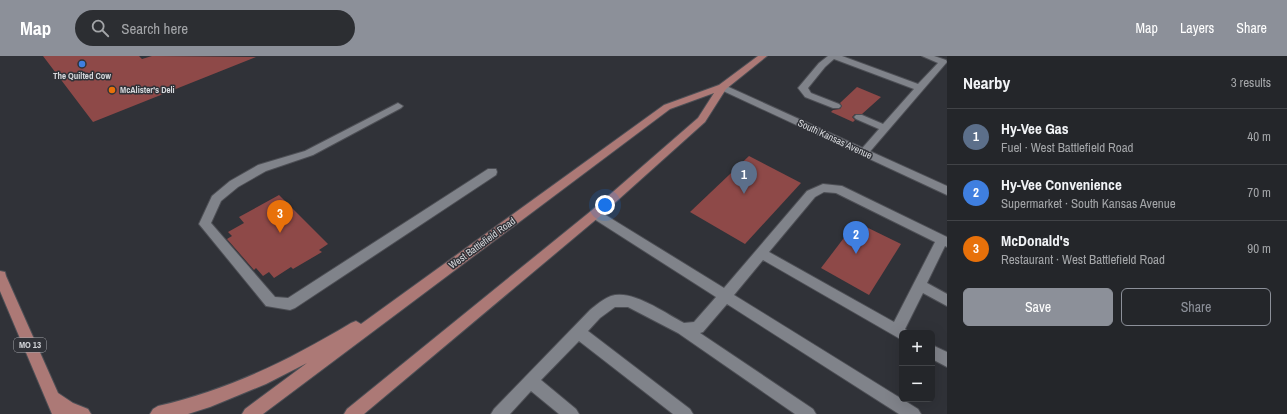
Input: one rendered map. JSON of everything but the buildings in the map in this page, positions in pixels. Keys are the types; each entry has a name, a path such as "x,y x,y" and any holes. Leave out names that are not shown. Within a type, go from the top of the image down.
{"main road":[{"name":"West Battlefield Road","path":"250,414 667,107 722,87 763,56"},
{"name":"West Battlefield Road","path":"352,414 594,214 702,120 722,87"},
{"name":"MO 13","path":"0,276 60,414"},
{"path":"158,414 201,403 271,375 314,352 430,281"},
{"path":"53,398 68,408 83,414"}],"street":[{"path":"836,106 808,95 803,88 833,56 920,88"},
{"path":"926,56 945,59"},
{"path":"863,153 945,59"},
{"name":"South Kansas Avenue","path":"722,87 947,192"},
{"path":"398,106 309,153 262,168 234,184 216,199 205,224 271,302 290,304 492,172"},
{"path":"859,117 885,128"},
{"path":"683,329 698,328 812,194 823,188 838,189 945,241 920,285 900,330"},
{"path":"594,214 913,414"},
{"path":"761,253 899,332"},
{"path":"920,285 947,300"},
{"path":"499,414 595,314 613,301 630,301 683,329 808,414"},
{"path":"578,332 685,414"},
{"path":"935,353 947,360"},
{"path":"531,381 571,414"}],"place":[{"name":"The Quilted Cow","path":"82,64"},
{"name":"McAlister's Deli","path":"112,90"},
{"name":"Hy-Vee Gas","path":"744,194"},
{"name":"McDonald's","path":"280,233"},
{"name":"Hy-Vee Convenience","path":"856,254"}]}
